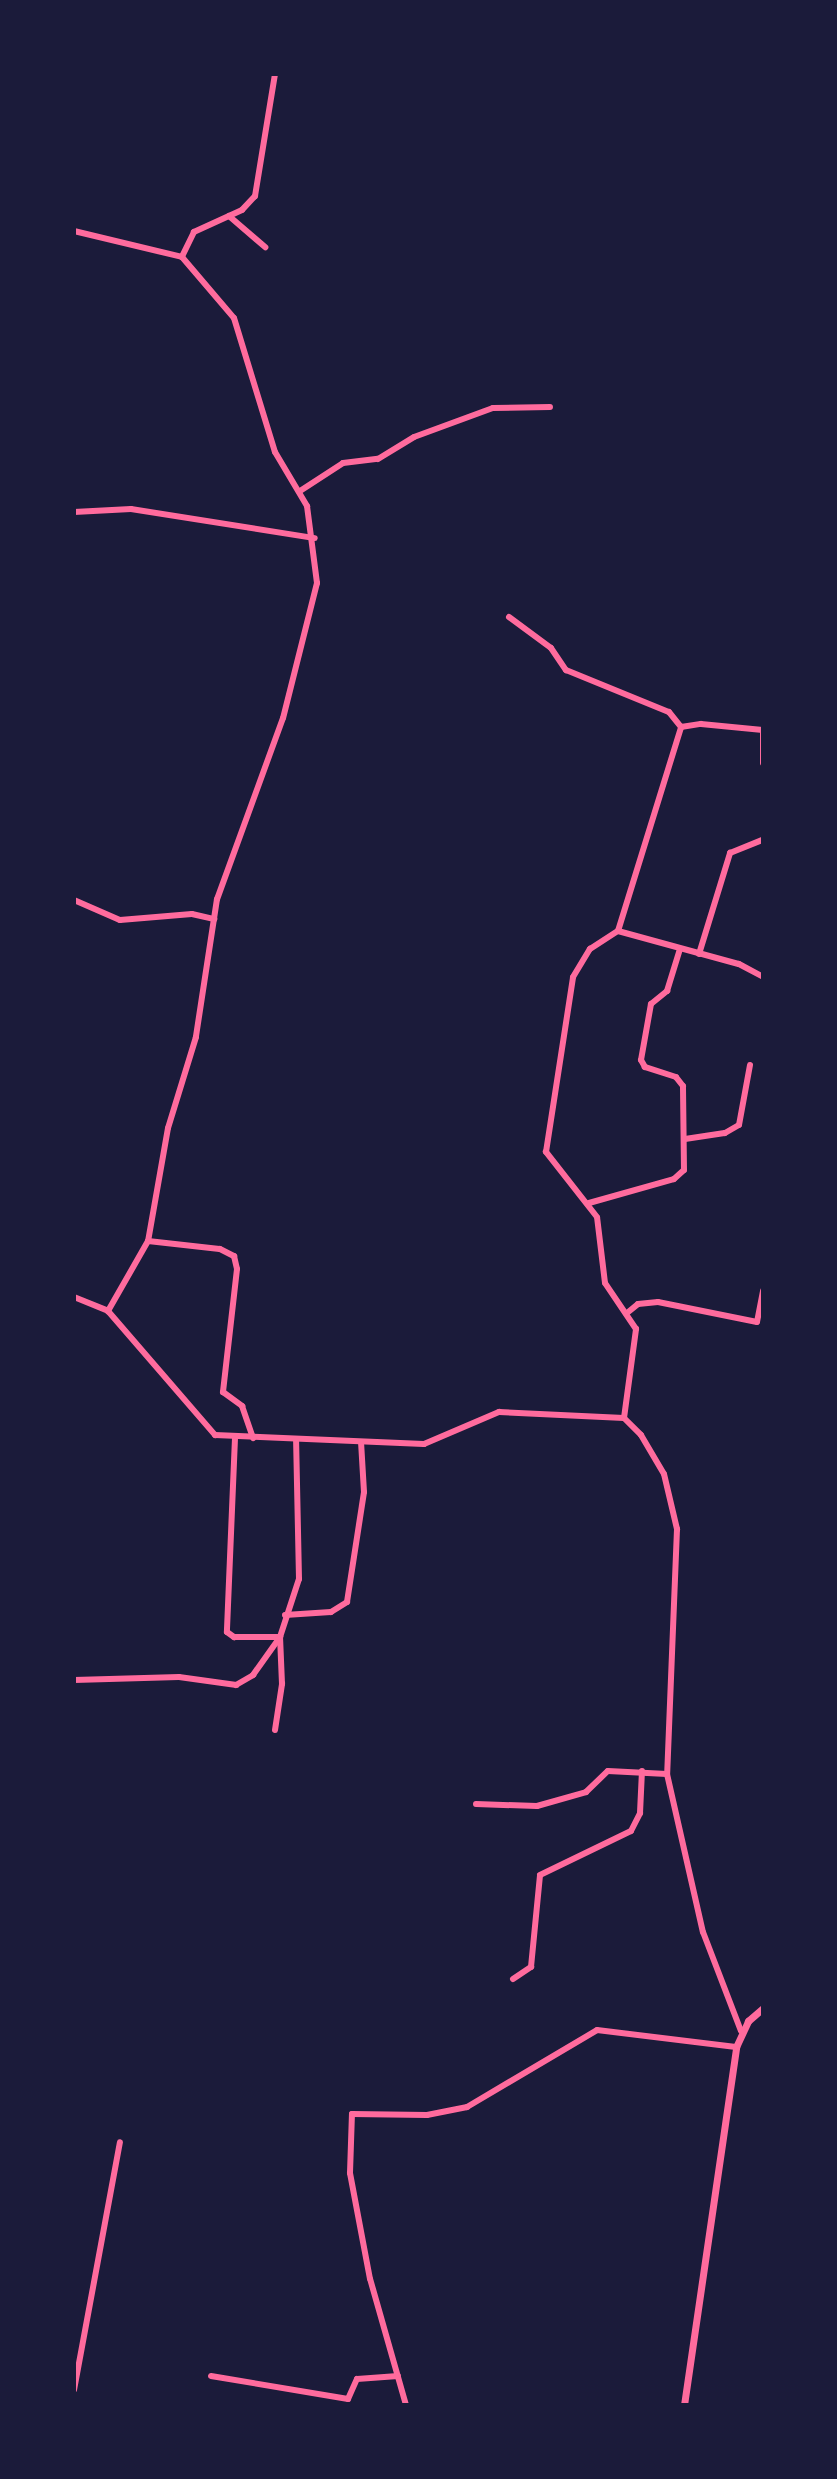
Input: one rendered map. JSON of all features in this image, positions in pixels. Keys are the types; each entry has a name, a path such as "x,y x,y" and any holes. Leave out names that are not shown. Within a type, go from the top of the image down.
{"street":[{"path":"182,257 194,232 250,204 259,186 275,74"},
{"path":"229,216 265,247"},
{"path":"74,231 182,257 234,318 270,439 300,491 315,538 317,583 306,643 214,919 196,1037 168,1128 148,1241 108,1311"},
{"path":"300,491 343,463 378,459 414,437 493,408 550,407"},
{"path":"74,512 131,509 315,538"},
{"path":"509,617 551,648 566,670 669,712 681,727"},
{"path":"681,727 701,724 763,730 763,763"},
{"path":"624,1418 637,1340 627,1313 605,1283 602,1229 589,1203 548,1158 546,1145 573,977 590,949 618,931 681,727"},
{"path":"699,954 730,853 763,840"},
{"path":"74,900 120,920 192,914 214,919"},
{"path":"618,931 739,964 763,977"},
{"path":"589,1203 681,1175 685,1139 681,1081 645,1067 641,1060 651,1004 667,991 680,949"},
{"path":"685,1139 725,1133 739,1125 750,1065"},
{"path":"148,1241 220,1249 234,1256 237,1269 223,1392 242,1406 253,1438"},
{"path":"627,1313 638,1304 658,1302 757,1322 763,1291"},
{"path":"74,1297 108,1311 204,1427 235,1438 434,1443 499,1412 624,1418 658,1460 677,1529 667,1774 703,1932 741,2031"},
{"path":"235,1438 227,1632 234,1637 280,1637"},
{"path":"275,1730 282,1684 280,1637 299,1579 296,1440"},
{"path":"285,1615 331,1612 347,1602 364,1492 361,1442"},
{"path":"74,1680 179,1677 236,1685 253,1675 280,1637"},
{"path":"476,1804 537,1806 586,1792 608,1771 667,1774"},
{"path":"513,1979 531,1967 540,1875 631,1831 640,1813 642,1771"},
{"path":"684,2405 736,2047 741,2031 763,2008"},
{"path":"406,2405 370,2279 350,2173 352,2114 427,2115 467,2107 589,2032 615,2030 736,2047"},
{"path":"74,2390 120,2142"},
{"path":"211,2376 348,2399 357,2379 398,2376"}]}
